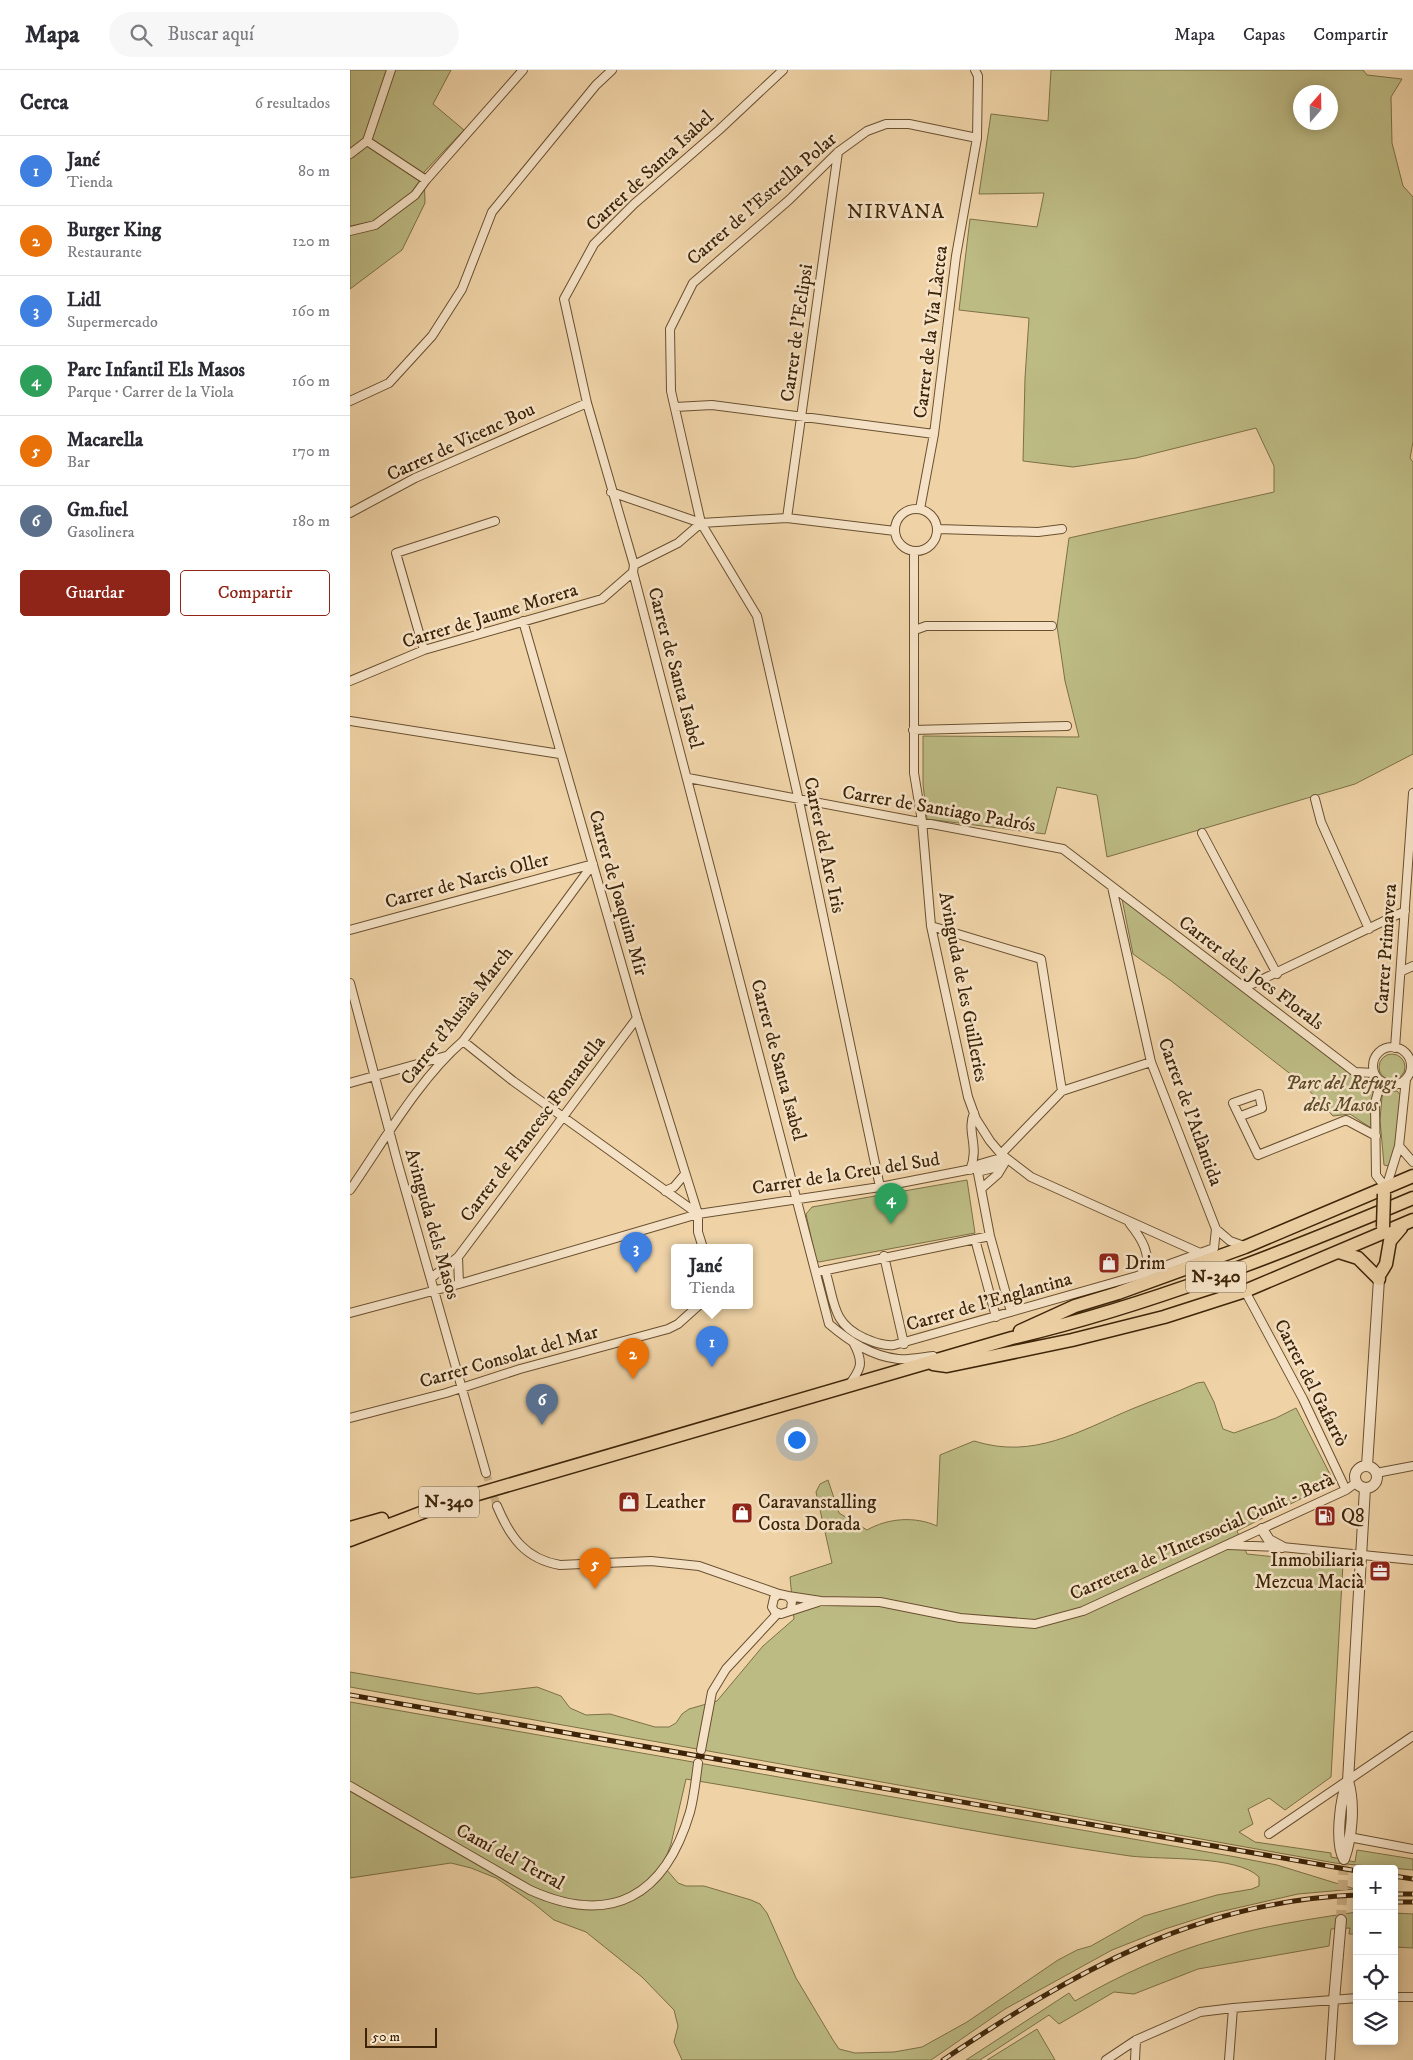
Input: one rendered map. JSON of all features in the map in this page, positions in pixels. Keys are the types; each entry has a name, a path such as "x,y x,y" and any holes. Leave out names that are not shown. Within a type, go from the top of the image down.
{"main road":[{"path":"1012,1338 1026,1327 1075,1306 1142,1284 1216,1252 1245,1247 1365,1195 1385,1191 1413,1176"},
{"path":"1379,1277 1385,1191"},
{"name":"N-340","path":"350,1540 446,1503 1012,1338 1057,1327 1214,1278 1307,1243 1413,1198"},
{"path":"928,1363 947,1366 1072,1340 1164,1317 1245,1291 1339,1252 1382,1230 1409,1222"},
{"path":"1379,1277 1386,1264 1390,1240 1409,1222"},
{"path":"1339,1252 1358,1258 1379,1277"},
{"path":"350,1528 381,1519 397,1521"}],"street":[{"path":"350,154 367,141 391,70"},
{"path":"350,231 375,225 415,195 523,70"},
{"path":"350,401 389,383 432,336 462,290 492,212 590,92 612,70"},
{"name":"Carrer de Santa Isabel","path":"783,70 719,130 634,204 594,244 564,299 587,402 634,568 829,1324 854,1344 898,1359 934,1356 943,1359"},
{"name":"Carrer de la Via Làctea","path":"920,509 934,434 956,256 978,138 978,76 975,70"},
{"name":"Carrer de l'Estrella Polar","path":"700,523 671,391 670,329 692,283 789,200 838,152 867,131 886,124 909,124 978,138"},
{"path":"367,141 426,180"},
{"name":"Carrer de l'Eclipsi","path":"787,518 838,152"},
{"name":"Carrer de Vicenc Bou","path":"350,514 415,478 587,402"},
{"path":"676,407 712,405 934,434"},
{"path":"611,492 700,523 787,518 895,531"},
{"path":"912,509 920,509 933,517 938,529 934,543 929,547 914,551 903,546 897,538 895,531 898,519 903,513 912,509"},
{"path":"424,650 396,553 495,521"},
{"name":"Carrer de Jaume Morera","path":"350,681 424,650 602,599 634,568 678,544 700,523"},
{"name":"Carrer del Arc Iris","path":"700,523 757,616 799,801 880,1187"},
{"path":"938,529 1038,532 1062,529"},
{"name":"Avinguda de les Guilleries","path":"914,551 914,773 922,822 931,926 968,1097 974,1113 982,1130 1004,1157 1030,1177 1200,1253"},
{"name":"Carrer de Joaquim Mir","path":"522,621 638,1018 698,1214"},
{"path":"915,630 926,626 1052,626"},
{"path":"350,721 560,754"},
{"path":"913,730 1067,726"},
{"name":"Carrer de Santiago Padrós","path":"688,778 799,801 1063,849 1112,888"},
{"name":"Carrer Primavera","path":"1395,1048 1402,971 1413,793"},
{"path":"1315,799 1321,822 1369,928"},
{"path":"1202,833 1277,974"},
{"name":"Carrer de Narcis Oller","path":"350,930 593,864"},
{"name":"Carrer d'Ausiàs March","path":"350,1190 389,1132 446,1056 463,1041 593,864"},
{"name":"Carrer dels Jocs Florals","path":"1112,888 1246,987 1355,1072 1374,1073"},
{"name":"Carrer de l'Atlàntida","path":"1112,888 1151,1062 1216,1229 1216,1252"},
{"path":"1246,987 1277,974 1405,911"},
{"path":"931,926 1041,959 1062,1091"},
{"path":"1402,971 1413,966"},
{"name":"Avinguda dels Masos","path":"350,983 389,1132 486,1473"},
{"name":"Carrer de Francesc Fontanella","path":"432,1278 458,1257 638,1018"},
{"path":"463,1041 562,1117 698,1214 698,1232 702,1244"},
{"path":"1385,1191 1399,1146 1410,1074 1411,1065 1407,1055 1395,1048 1386,1048 1376,1056 1374,1073 1381,1082 1394,1085 1410,1074"},
{"path":"350,1083 446,1056"},
{"path":"982,1188 998,1174 1004,1157 1062,1091 1151,1062"},
{"path":"1381,1082 1375,1103 1376,1175 1385,1191"},
{"path":"974,1113 971,1121 976,1152 973,1169 982,1188 990,1236 1011,1312"},
{"path":"1241,1116 1258,1155 1346,1120 1376,1136"},
{"path":"1399,1146 1406,1157 1413,1162"},
{"name":"Carrer de la Creu del Sud","path":"350,1314 698,1214 880,1187 973,1169 980,1164 1004,1157"},
{"name":"Carrer de la Creu del Sud","path":"973,1169 981,1171 1002,1166"},
{"path":"665,1190 674,1187 685,1174"},
{"path":"1129,1222 1145,1248 1148,1262 1142,1284"},
{"path":"1216,1229 1230,1241 1245,1247"},
{"path":"815,1273 884,1256 990,1236"},
{"path":"974,1239 996,1317"},
{"name":"Carrer de l'Englantina","path":"826,1270 838,1316 844,1326 858,1335 884,1346 904,1344 1137,1276 1146,1271 1200,1253 1216,1252"},
{"path":"884,1256 904,1344"},
{"path":"458,1257 459,1284"},
{"path":"1367,1466 1379,1277"},
{"name":"Carrer del Gafarrò","path":"1245,1291 1303,1399 1346,1490"},
{"name":"Carrer Consolat del Mar","path":"350,1418 462,1388 520,1369 668,1330 695,1309"},
{"path":"848,1386 859,1372 861,1364 854,1344"},
{"path":"1367,1466 1376,1472 1413,1466"},
{"path":"1348,1781 1344,1794 1339,1850 1344,1859 1349,1838 1351,1805 1348,1781 1362,1554 1361,1485 1357,1472 1367,1466"},
{"path":"1361,1485 1375,1484 1376,1472"},
{"name":"Carretera de l'Intersocial Cunit - Berà","path":"788,1596 821,1601 880,1602 960,1618 1035,1624 1083,1611 1224,1545 1361,1485"},
{"path":"497,1506 514,1540 539,1558 558,1560 566,1564 652,1561 699,1566 788,1596 792,1601 791,1609 787,1613 778,1614 726,1669 712,1692 701,1750"},
{"path":"1262,1529 1269,1540 1282,1547"},
{"path":"1224,1545 1282,1547 1413,1560"},
{"path":"758,1587 772,1600 773,1610 778,1614"},
{"path":"772,1600 779,1594"},
{"name":"Carretera de l'Intersocial Cunit - Berà","path":"791,1609 821,1601"},
{"path":"1269,1834 1413,1736"},
{"name":"Camí del Terral","path":"350,1786 530,1890 555,1902 569,1905 604,1905 622,1901 645,1889 661,1874 673,1855 690,1812 698,1763"},
{"path":"1344,1794 1346,1800 1345,1830 1349,1838"},
{"path":"1349,1838 1413,1849"},
{"path":"1330,2060 1341,1920"},
{"path":"1398,1997 1413,1996"},
{"path":"1106,2060 1136,2040 1200,2012 1353,1998"},
{"path":"1229,2060 1233,2008"},
{"path":"1135,2060 1136,2040"}],"green space":[{"path":"350,70 451,70 433,104 464,130 424,172 425,203 402,250 350,289"},
{"path":"1051,70 1363,70 1367,75 1402,79 1391,97 1392,143 1403,186 1413,197 1413,442 1410,458 1413,462 1413,754 1355,784 1107,857 1097,795 1057,787 1045,834 927,819 923,784 923,736 1079,737 1065,681 1057,626 1069,538 1274,492 1274,466 1256,428 1136,458 1073,467 1023,461 1029,318 959,310 970,219 1037,227 1044,193 979,194 991,114 1048,121"},
{"name":"Parc del Refugi dels Masos","path":"1121,894 1374,1093 1371,1128 1350,1114 1333,1116 1302,1083 1170,980 1133,954"},
{"path":"1392,1054 1401,1058 1405,1067 1401,1076 1392,1080 1383,1076 1379,1067 1383,1058"},
{"path":"1397,1091 1403,1098 1392,1162 1389,1166 1384,1165 1380,1120 1382,1097 1384,1092"},
{"path":"967,1180 975,1233 819,1262 816,1260 806,1214 812,1207"},
{"path":"1204,1382 1214,1402 1223,1429 1234,1433 1276,1418 1296,1408 1334,1482 1237,1531 1247,1554 1343,1564 1331,1777 1285,1810 1269,1798 1248,1809 1253,1824 1239,1832 1255,1842 1331,1853 1331,1857 1355,1862 1357,1850 1413,1859 1413,1870 1398,1869 1398,1865 1335,1863 350,1687 350,1672 478,1694 537,1687 561,1696 570,1708 586,1715 610,1714 655,1727 669,1727 676,1723 682,1714 689,1709 717,1701 763,1646 794,1619 790,1577 832,1563 816,1492 820,1484 828,1480 839,1513 867,1530 884,1523 902,1520 920,1521 937,1526 940,1455 974,1441 996,1446 1017,1447 1056,1440 1075,1434 1197,1383"},
{"path":"350,1702 1236,1857 1277,1865 1353,1889 1298,1894 1215,1913 1165,1929 1112,1950 1005,2009 931,2060 682,2060 674,2042 678,2026 674,2010 642,1977 586,1932 554,1920 496,1878 471,1868 451,1863 350,1878","holes":["686,1779 963,1829 1130,1856 1199,1860 1234,1865 1248,1870 1259,1877 1259,1886 1217,1895 1144,1916 1091,1946 1077,1950 1058,1960 967,2022 922,2047 894,2052 855,2053 839,2049 833,2040 796,1978 767,1913 760,1904 704,1886 686,1886 678,1883 666,1869 665,1860 671,1844"]},
{"path":"1353,1913 1353,1934 1349,1934 1350,1928 1331,1929 1329,1946 1198,1969 1134,1994 1114,1992 1059,2024 1049,2015 980,2060 966,2060 1069,1993 1075,2001 1109,1982 1181,1951 1235,1934"},
{"path":"1398,1913 1413,1914 1413,1948 1398,1947"},
{"path":"1037,2029 1055,2060 987,2060"}],"tunnel":[{"path":"486,1473 497,1506"},
{"path":"1341,1920 1344,1859"}],"railway":[{"path":"350,1695 1353,1870"},
{"path":"1398,1877 1413,1879"},
{"path":"1398,1894 1413,1894"},
{"path":"943,2060 1040,1998 1088,1971 1138,1947 1190,1927 1243,1911 1299,1900 1353,1895"},
{"path":"1398,1902 1413,1902"}],"place":[{"name":"Parc Infantil Els Masos","path":"891,1224"},
{"name":"Drim","path":"1109,1263"},
{"name":"Lidl","path":"636,1273"},
{"name":"Jané","path":"712,1367"},
{"name":"Burger King","path":"633,1379"},
{"name":"Gm.fuel","path":"542,1425"},
{"name":"Leather","path":"629,1502"},
{"name":"Caravanstalling Costa Dorada","path":"742,1513"},
{"name":"Q8","path":"1325,1516"},
{"name":"Inmobiliaria Mezcua Macià","path":"1380,1571"},
{"name":"Macarella","path":"595,1589"}],"district":[{"name":"NIRVANA","path":"896,212"}]}
